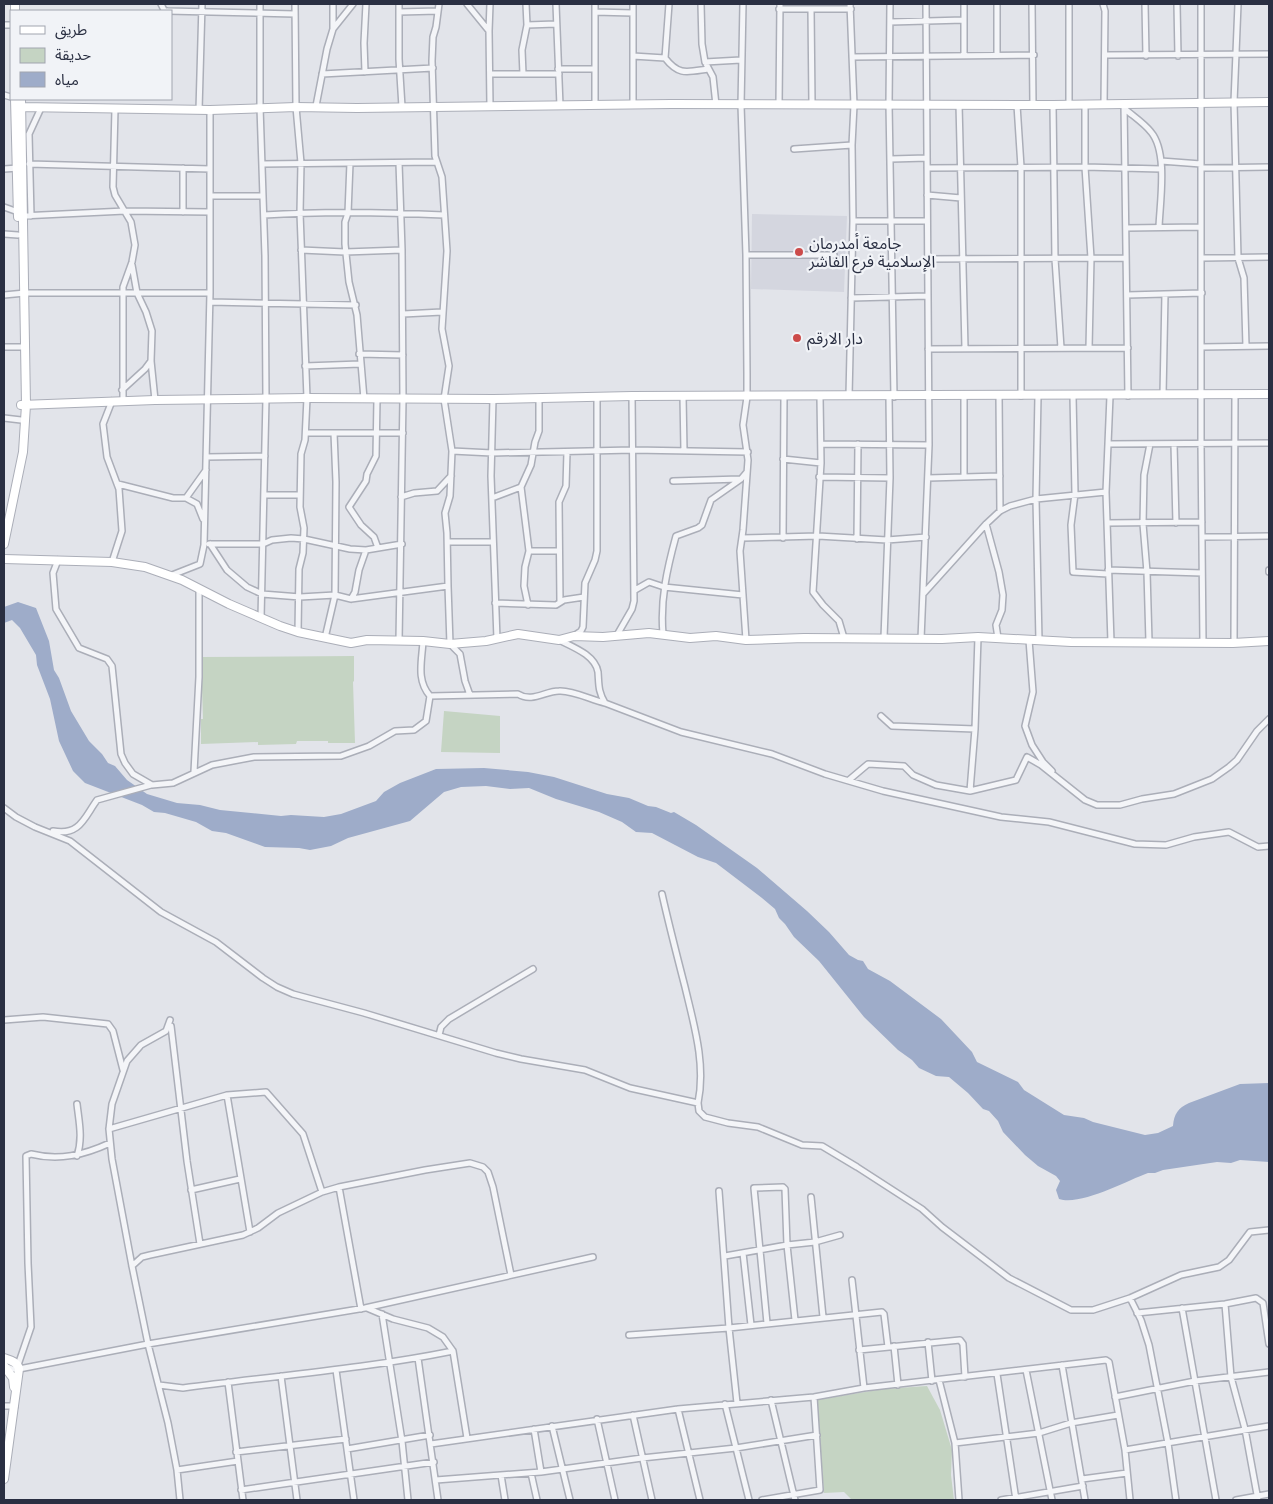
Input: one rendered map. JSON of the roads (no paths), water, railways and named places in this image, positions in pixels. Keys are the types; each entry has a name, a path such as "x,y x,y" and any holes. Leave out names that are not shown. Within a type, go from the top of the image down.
{"street":[{"path":"198,110 202,4"},
{"path":"260,4 260,107 264,215 266,399 261,618"},
{"path":"295,4 296,106 301,163 302,305 307,398 306,433 301,454 300,495 304,539 299,569 298,632"},
{"path":"316,106 333,28 333,4"},
{"path":"333,28 353,4"},
{"path":"365,72 366,4"},
{"path":"399,4 402,107"},
{"path":"439,4 433,38 433,68 436,162 442,177 447,258 442,329 449,366 444,399 452,451 450,496 445,513 448,542 450,644 460,654 465,681 470,695"},
{"path":"467,4 489,30"},
{"path":"490,4 490,106"},
{"path":"523,74 522,50 527,25 526,4"},
{"path":"556,4 560,106"},
{"path":"595,4 595,105"},
{"path":"633,4 633,105"},
{"path":"665,58 669,4"},
{"path":"701,4 704,62 713,77 716,105"},
{"path":"743,4 741,105 746,255 747,397 744,425 748,452 740,550 746,640"},
{"path":"884,638 890,478 893,297 889,104 890,4"},
{"path":"921,639 929,445 926,4"},
{"path":"964,4 964,55"},
{"path":"997,4 997,55"},
{"path":"1032,4 1033,105"},
{"path":"1069,4 1069,104"},
{"path":"1104,4 1104,104"},
{"path":"1145,4 1146,56"},
{"path":"1177,4 1178,56"},
{"path":"1201,4 1203,642"},
{"path":"1238,4 1234,102 1238,258 1244,278 1246,346"},
{"path":"779,104 780,6 812,8 850,6 854,105 849,396"},
{"path":"812,8 812,104"},
{"path":"172,11 295,14"},
{"path":"400,12 438,11"},
{"path":"595,12 633,13"},
{"path":"890,22 964,20"},
{"path":"527,25 556,24"},
{"path":"1105,55 1269,54"},
{"path":"852,57 1034,55"},
{"path":"633,56 665,58 677,70 685,72 708,69"},
{"path":"704,62 741,60"},
{"path":"322,74 433,68"},
{"path":"490,74 523,74 595,69"},
{"path":"4,521 19,451 20,420 24,405 21,348 22,293 18,235 26,188 15,100"},
{"path":"21,100 26,154"},
{"path":"21,107 210,110 296,106 357,108 779,104 1104,104 1124,106 1201,102 1269,102"},
{"path":"959,104 965,348"},
{"path":"1085,104 1085,167 1091,258 1090,348"},
{"path":"1018,105 1021,167 1021,396"},
{"path":"1053,105 1055,259 1061,348"},
{"path":"1124,106 1151,132 1159,146 1161,161 1159,227"},
{"path":"1124,106 1128,396"},
{"path":"4,544 23,452 23,167 29,130 41,108"},
{"path":"115,109 113,191 131,222 135,245 132,262 124,282 123,293 123,401"},
{"path":"172,575 200,564 204,545 210,302 210,110"},
{"path":"794,149 852,145"},
{"path":"891,158 927,158"},
{"path":"1161,161 1202,166 1269,167"},
{"path":"350,162 345,252 349,282 356,305 364,399"},
{"path":"262,164 436,162"},
{"path":"399,163 403,314 402,544 399,641"},
{"path":"4,169 113,166 210,169"},
{"path":"927,168 1085,167 1161,169"},
{"path":"182,168 183,212"},
{"path":"927,195 961,198"},
{"path":"210,196 262,196"},
{"path":"4,207 22,215 125,211 210,212"},
{"path":"264,215 300,213 444,214"},
{"path":"853,222 927,221"},
{"path":"1126,228 1201,227"},
{"path":"4,234 18,235"},
{"path":"301,250 345,252 402,250"},
{"path":"746,255 834,255"},
{"path":"1202,258 1269,257"},
{"path":"927,259 1126,258"},
{"path":"132,262 137,293 149,319 152,331 151,361 155,400"},
{"path":"4,295 22,293 210,293"},
{"path":"1127,295 1202,293"},
{"path":"1163,395 1164,294"},
{"path":"851,298 928,296"},
{"path":"210,302 356,305"},
{"path":"403,314 442,312"},
{"path":"1201,347 1269,346"},
{"path":"4,347 21,348"},
{"path":"928,349 1128,348"},
{"path":"359,354 403,355"},
{"path":"122,390 151,361"},
{"path":"305,366 360,364"},
{"path":"1234,643 1235,394"},
{"path":"24,405 112,401 307,398 539,399 632,396 891,397 1269,394"},
{"path":"964,395 964,477"},
{"path":"617,635 632,609 634,590 632,396"},
{"path":"683,396 684,451"},
{"path":"998,396 1000,511"},
{"path":"1038,396 1036,499 1039,641"},
{"path":"1073,396 1075,494 1071,525 1073,572 1202,573"},
{"path":"1110,396 1106,492 1111,642"},
{"path":"574,636 583,627 586,578 595,560 597,551 597,397"},
{"path":"783,538 784,397"},
{"path":"820,397 821,463 818,536 813,592 823,606 839,621 844,638"},
{"path":"204,545 263,544 284,538 304,539 350,549 366,550 378,548 374,537 361,525 349,507 366,481 367,474 374,461 377,399"},
{"path":"492,399 492,542 497,639"},
{"path":"528,605 524,586 525,567 529,551 521,487 531,465 540,427 539,399"},
{"path":"112,401 103,424 107,457 118,484 122,531 112,562"},
{"path":"4,418 20,420"},
{"path":"306,433 403,433"},
{"path":"325,638 336,595 334,433"},
{"path":"1108,444 1269,443"},
{"path":"821,444 929,445"},
{"path":"857,539 858,444"},
{"path":"1149,642 1147,572 1143,524 1144,476 1150,444"},
{"path":"1174,444 1176,523"},
{"path":"452,451 492,453 633,450 748,452"},
{"path":"560,602 559,502 566,486 567,452"},
{"path":"206,457 265,456"},
{"path":"783,460 821,463"},
{"path":"186,498 206,470"},
{"path":"663,634 664,587 676,536 702,525 711,500 747,473"},
{"path":"401,497 414,493 437,491 451,476"},
{"path":"928,478 1000,476"},
{"path":"819,477 890,478"},
{"path":"674,481 741,479"},
{"path":"118,484 172,498 186,498 197,504 204,522"},
{"path":"492,498 521,487"},
{"path":"923,594 1000,511 1010,506 1036,499 1106,492"},
{"path":"264,495 300,495"},
{"path":"1107,523 1202,522"},
{"path":"986,524 999,572 1002,595 1002,610 996,625 998,638"},
{"path":"742,538 818,536 888,540 926,537"},
{"path":"1202,538 1269,536"},
{"path":"448,542 492,542"},
{"path":"210,544 228,570 247,586 262,594 300,597 336,595 351,599 448,586"},
{"path":"366,550 402,544"},
{"path":"351,599 355,592 359,570 366,550"},
{"path":"529,551 559,551"},
{"path":"4,559 112,562 145,567 172,575 229,604 298,632 351,643 367,640 423,641 450,644 486,641 518,634 559,640 585,654 593,661 598,670 599,692 605,703"},
{"path":"58,560 53,573 56,609 80,648 107,659 112,666 121,754 133,774 152,784"},
{"path":"634,590 649,582 664,587 742,594"},
{"path":"194,772 199,677 199,589"},
{"path":"495,603 556,605 564,600 584,597"},
{"path":"559,640 574,636 597,637 649,633 690,638 716,636 746,640 978,637 1039,641 1111,642 1234,643 1269,641"},
{"path":"970,791 975,729 978,637"},
{"path":"1030,640 1032,692 1025,726 1032,745 1043,762 1066,785"},
{"path":"35,827 64,833 81,826 97,800 152,784 173,784 194,772 212,765 254,757 341,756 369,746 395,731 414,730 426,721 430,696 424,689 421,681 423,641"},
{"path":"430,696 518,694 530,698 553,692 568,691 681,732 772,754 825,774 892,793 1001,817 1049,822 1135,844 1166,845 1194,837 1229,832 1258,847 1269,846"},
{"path":"881,716 892,726 975,729"},
{"path":"849,780 868,764 904,766 914,775 936,785 970,791 1016,780 1027,757 1041,765 1085,800 1097,804 1120,806 1142,799 1174,794 1212,778 1230,767 1269,719"},
{"path":"4,808 35,827 70,841 161,912 216,942 277,987 310,1000 364,1013 521,1059 585,1070 630,1088 698,1104"},
{"path":"662,894 699,1052 701,1075 698,1104 699,1111 706,1117 728,1123 758,1127 802,1145 822,1146 922,1209 942,1228 1009,1278 1071,1310 1093,1310 1130,1298 1180,1275 1219,1267 1229,1260 1250,1232 1269,1230"},
{"path":"439,1035 449,1018 533,969"},
{"path":"4,1020 43,1017 108,1024 113,1031 123,1070"},
{"path":"180,1500 177,1470 168,1423 148,1344 132,1266 109,1129 112,1104 123,1070 135,1050 166,1031 170,1020 191,1190 200,1244"},
{"path":"109,1129 227,1095 263,1091 267,1093 303,1134 322,1192"},
{"path":"227,1095 250,1232"},
{"path":"77,1104 81,1136 81,1145 77,1156"},
{"path":"4,1479 10,1406 31,1326 26,1156 30,1154 58,1158 77,1156 110,1143"},
{"path":"132,1266 142,1257 150,1254 250,1232 278,1213 322,1192 339,1187 470,1163 483,1166 488,1172 495,1194 511,1275"},
{"path":"191,1190 240,1179"},
{"path":"339,1187 364,1308"},
{"path":"767,1323 754,1188 784,1188 787,1245 795,1320"},
{"path":"719,1190 729,1328 737,1403"},
{"path":"811,1197 823,1317"},
{"path":"725,1256 760,1249 815,1242 840,1235"},
{"path":"743,1253 751,1326"},
{"path":"4,1366 12,1369 364,1308 593,1257"},
{"path":"852,1280 864,1388"},
{"path":"1130,1298 1149,1344 1168,1443 1176,1500"},
{"path":"1137,1313 1225,1304 1256,1298 1260,1299 1263,1303 1269,1344"},
{"path":"1225,1304 1231,1377 1245,1429 1258,1498"},
{"path":"364,1308 400,1321 428,1328 443,1337 453,1351 467,1438"},
{"path":"1182,1308 1216,1500"},
{"path":"629,1334 729,1328 823,1317 884,1313 888,1347"},
{"path":"382,1314 402,1441 408,1500"},
{"path":"859,1350 928,1342 962,1341 966,1378"},
{"path":"928,1342 932,1381"},
{"path":"894,1346 898,1385"},
{"path":"159,1385 183,1388 336,1370 453,1351"},
{"path":"4,1358 9,1359 19,1367"},
{"path":"418,1358 432,1444 438,1500"},
{"path":"432,1444 597,1419 678,1409 814,1397 864,1388 1108,1361 1125,1450 1130,1500"},
{"path":"1062,1365 1085,1500"},
{"path":"4,1366 13,1378 14,1386 4,1448"},
{"path":"336,1370 354,1500"},
{"path":"1026,1370 1052,1500"},
{"path":"1115,1397 1194,1382 1269,1372"},
{"path":"998,1374 1015,1499"},
{"path":"281,1376 297,1500"},
{"path":"939,1380 955,1444 960,1500"},
{"path":"228,1382 243,1500"},
{"path":"762,1500 794,1498 820,1490 814,1397"},
{"path":"771,1400 794,1498"},
{"path":"725,1404 749,1500"},
{"path":"678,1409 700,1500"},
{"path":"633,1415 652,1500"},
{"path":"955,1444 1039,1433 1071,1423 1118,1415"},
{"path":"597,1419 615,1500"},
{"path":"552,1426 570,1500"},
{"path":"1125,1450 1269,1426"},
{"path":"534,1429 541,1472"},
{"path":"347,1449 430,1435"},
{"path":"436,1480 562,1470 642,1458 736,1448 817,1435"},
{"path":"236,1452 346,1439"},
{"path":"177,1470 238,1461"},
{"path":"241,1490 434,1462"},
{"path":"531,1473 537,1500"},
{"path":"1082,1479 1127,1473"},
{"path":"500,1500 504,1500 502,1475"},
{"path":"1001,1500 1083,1486"},
{"path":"1236,1500 1258,1498 1269,1494"}],"water":[{"path":"18,602 36,608 49,641 54,670 59,678 71,711 89,741 108,763 115,766 127,780 147,794 177,803 200,805 220,810 281,816 324,817 341,814 376,801 384,792 400,783 436,769 484,768 528,772 554,777 607,794 629,798 671,813 674,812 696,825 757,868 807,911 849,955 863,961 868,969 890,981 941,1019 972,1052 977,1062 1018,1082 1024,1090 1064,1115 1084,1118 1145,1135 1158,1133 1173,1126 1177,1112 1189,1103 1240,1084 1269,1083 1269,1162 1240,1160 1231,1163 1217,1162 1163,1170 1148,1173 1091,1196 1079,1199 1059,1199 1056,1190 1060,1181 1056,1176 1038,1166 1025,1155 1003,1132 998,1121 989,1111 983,1109 949,1077 936,1076 919,1068 912,1060 898,1050 864,1017 819,961 794,937 779,918 775,909 762,898 716,863 698,857 652,833 636,832 622,822 599,812 556,799 529,788 461,787 444,792 410,821 348,838 331,846 310,850 265,847 226,833 212,831 196,822 165,813 154,812 142,805 85,783 73,771 59,741 50,699 37,665 36,655 20,628 12,620 4,623 4,607"}],"place":[{"name":"جامعة أمدرمان الإسلامية فرع الفاشر","path":"799,252"},
{"name":"دار الارقم","path":"797,338"}]}
